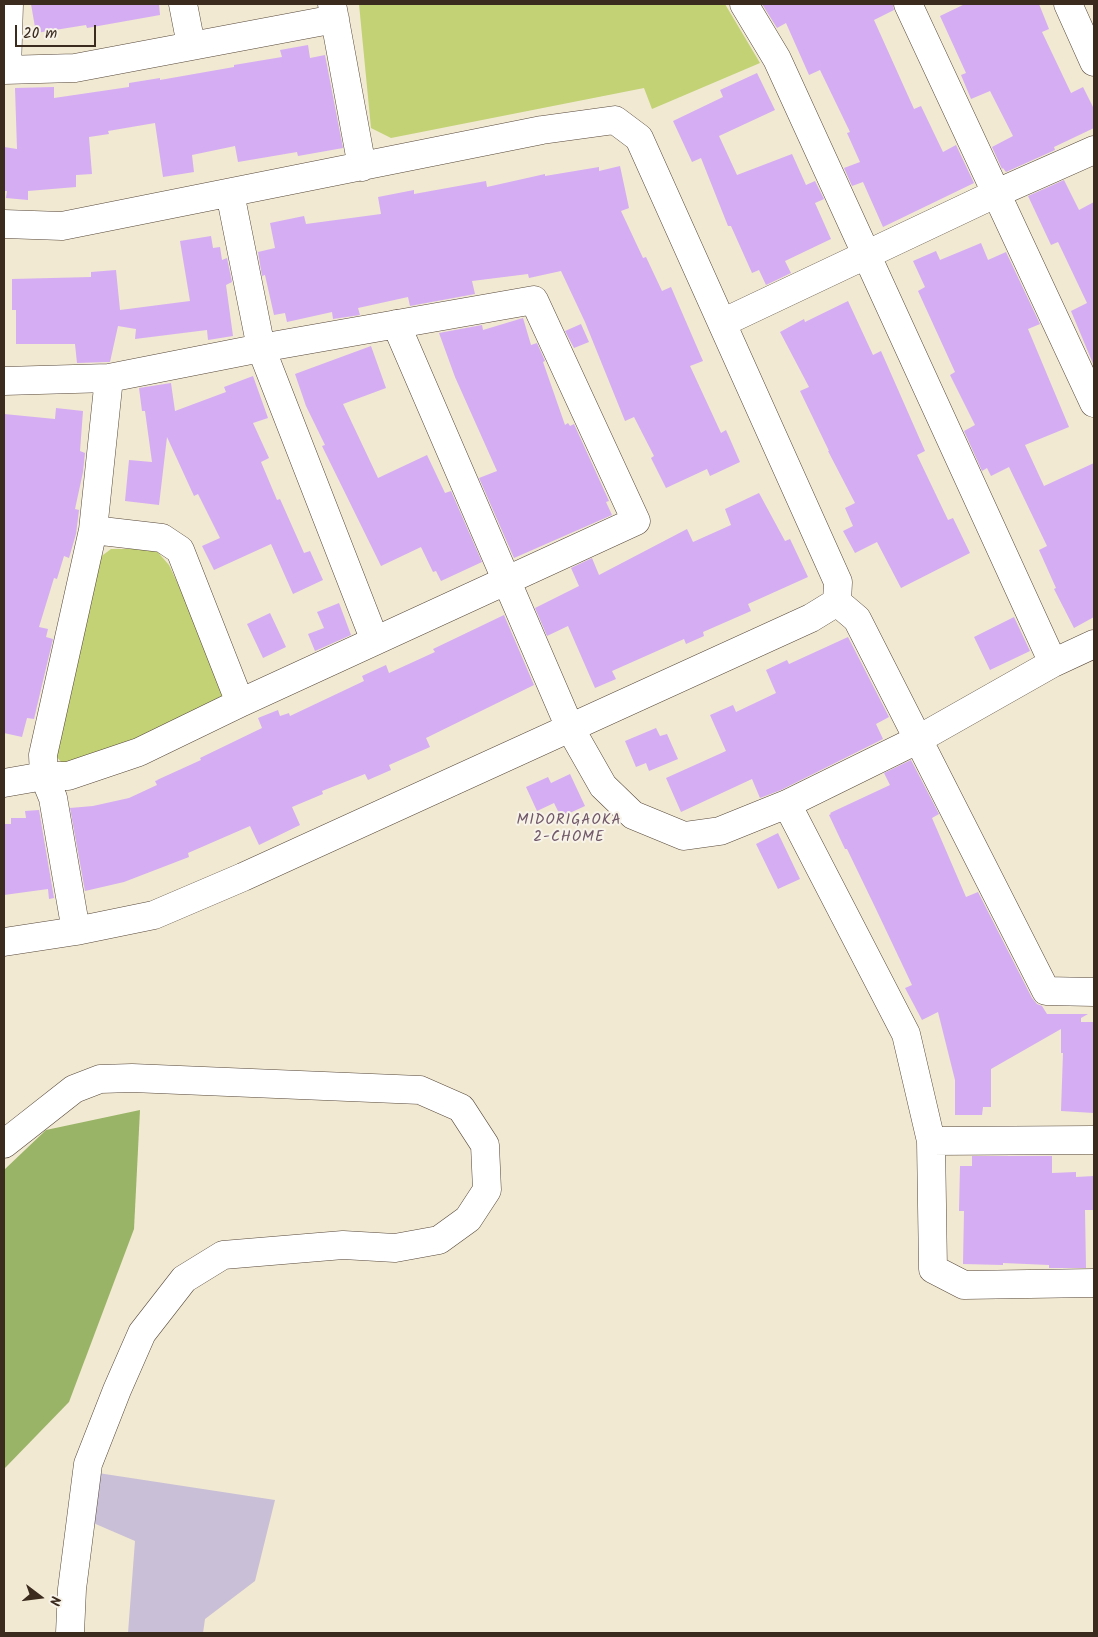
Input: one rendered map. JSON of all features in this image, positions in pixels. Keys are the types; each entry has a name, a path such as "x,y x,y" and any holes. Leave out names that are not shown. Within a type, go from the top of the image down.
{"street":[{"path":"9,4 5,70 76,68 191,46 334,11 362,167"},
{"path":"183,4 191,46"},
{"path":"744,4 777,59 1053,663"},
{"path":"908,4 1094,403"},
{"path":"1068,4 1094,62"},
{"path":"4,224 62,226 542,130 615,120 638,138 838,582 837,602"},
{"path":"722,322 996,193 1094,150"},
{"path":"230,193 260,348 375,641"},
{"path":"4,381 109,378 260,348 534,300 636,521 240,703 139,752 68,776 44,776 4,783"},
{"path":"396,324 508,580 570,728 603,786 633,815 684,836 720,831 787,804 917,740 1053,663 1094,644"},
{"path":"76,931 53,798 44,776 43,755 93,530 109,378"},
{"path":"93,530 162,538 180,550 240,703"},
{"path":"4,942 76,931 154,915 243,877 811,618 837,602"},
{"path":"837,602 857,620 1046,991 1094,992"},
{"path":"787,804 906,1034 932,1141 933,1269 964,1285 1094,1283"},
{"path":"4,1144 74,1089 100,1079 132,1078 420,1090 461,1108 485,1145 487,1190 468,1219 439,1240 395,1248 343,1245 223,1255 184,1279 142,1333 88,1464 72,1589 70,1633"},
{"path":"932,1141 1094,1140"}],"shaded area":[{"path":"98,1473 275,1500 255,1581 205,1619 203,1633 128,1633 135,1541 91,1522"}],"green space":[{"path":"359,4 725,4 760,63 652,109 644,88 391,138 371,128"},
{"path":"111,549 155,549 169,565 226,686 223,700 125,746 64,765 54,754 99,558"},
{"path":"140,1110 134,1229 69,1402 4,1469 4,1170 46,1130"}],"building":[{"path":"31,4 159,4 160,15 87,28 86,25 36,33"},
{"path":"762,4 893,4 894,10 874,20 914,109 921,106 943,152 956,145 974,183 883,227 863,182 852,186 844,168 860,162 847,133 850,132 820,70 809,75 786,23 777,28"},
{"path":"965,4 1039,4 1049,29 1042,32 1071,93 1083,87 1094,109 1094,128 1054,147 1055,150 1006,172 1002,169 992,147 1013,136 990,91 971,99 961,75 966,73 940,16"},
{"path":"308,45 310,58 325,55 343,148 298,156 297,152 238,162 235,146 192,155 194,172 163,177 155,123 108,131 109,134 89,137 92,174 76,175 76,187 28,191 28,200 6,198 7,191 4,191 4,147 17,149 15,88 54,87 54,98 129,87 129,83 160,78 160,80 282,57 280,50"},
{"path":"757,73 775,110 719,136 737,175 792,154 806,185 815,181 824,199 815,203 831,239 785,261 791,273 766,285 759,270 752,273 731,226 728,226 701,158 692,162 673,121 723,97 720,90"},
{"path":"620,166 629,208 621,211 643,258 646,257 662,291 671,287 703,361 690,366 721,433 726,430 740,462 710,476 707,469 666,488 651,458 654,456 634,417 625,421 585,322 561,271 529,278 528,274 472,281 475,294 410,306 408,297 358,308 360,315 333,319 332,312 287,322 285,313 274,315 265,275 262,276 258,252 275,248 270,223 304,216 306,224 381,214 378,197 414,190 414,194 486,181 487,187 545,174 545,176 599,167 599,171"},
{"path":"1064,180 1079,210 1094,202 1094,366 1071,311 1087,303 1058,242 1051,245 1028,196"},
{"path":"211,236 213,248 220,247 222,260 227,258 232,282 226,285 233,336 208,340 207,330 135,339 136,329 118,326 110,362 77,363 75,344 16,344 16,310 12,310 12,279 91,277 91,272 116,270 120,310 190,301 180,241"},
{"path":"981,243 988,260 1006,252 1040,324 1028,329 1069,427 1025,445 1044,486 1094,463 1094,617 1074,628 1054,589 1056,588 1039,550 1047,546 1009,467 991,476 987,468 982,471 964,431 975,425 950,375 955,372 918,291 925,287 913,261 936,251 940,260"},
{"path":"848,301 873,355 881,351 925,451 917,455 948,520 953,518 970,553 901,588 877,542 855,553 843,531 853,526 845,508 855,503 800,391 809,387 780,332 804,319 805,322"},
{"path":"523,318 531,345 537,343 545,361 543,362 565,425 568,423 570,426 574,424 609,501 606,502 612,515 514,558 479,478 497,471 455,377 439,333 482,325 483,330"},
{"path":"581,324 589,342 574,348 565,331"},
{"path":"371,346 386,388 343,404 378,478 427,455 445,493 451,491 482,562 441,581 436,571 433,572 421,547 381,566 322,446 325,445 306,406 295,374"},
{"path":"253,376 268,418 253,423 269,458 261,462 277,500 280,499 304,553 310,551 323,580 293,594 271,544 214,570 202,546 220,538 198,494 194,496 167,437 159,505 125,501 129,460 152,462 145,411 142,411 139,388 171,383 175,411 226,392 224,387"},
{"path":"56,408 83,411 80,451 85,453 75,509 79,510 76,534 69,558 64,556 57,579 54,578 39,627 48,629 46,637 53,639 34,719 27,718 22,737 4,733 4,414 55,419"},
{"path":"759,493 785,541 790,539 808,577 748,604 751,611 703,632 704,636 686,644 684,639 612,671 616,679 595,688 568,626 547,636 535,608 579,586 571,568 592,558 599,575 687,529 693,542 731,525 725,509"},
{"path":"339,603 351,635 315,651 308,634 324,628 317,612"},
{"path":"270,613 286,647 263,658 247,624"},
{"path":"504,615 534,685 426,738 430,747 389,765 391,770 368,780 365,774 322,791 323,794 292,807 300,825 259,845 250,826 188,853 189,857 124,882 85,891 70,808 93,806 129,798 157,785 155,781 201,760 200,758 262,728 258,718 278,710 280,716 289,713 290,716 364,681 362,676 386,665 389,673 435,652 433,649"},
{"path":"1014,617 1030,651 990,670 974,637"},
{"path":"848,637 889,717 876,724 883,739 781,790 760,798 752,779 681,812 666,778 726,751 710,715 733,705 736,712 776,693 766,670 787,660 789,664"},
{"path":"656,728 660,736 667,734 678,759 649,771 646,763 636,767 625,741"},
{"path":"911,760 939,814 932,818 966,897 978,892 1032,998 1037,1004 1042,1006 1047,1014 1088,1014 1081,1018 1081,1022 1094,1022 1094,1113 1061,1111 1063,1053 1061,1053 1061,1029 991,1069 991,1107 983,1107 982,1115 955,1115 955,1080 938,1012 922,1020 905,988 912,985 829,815 890,785 884,773"},
{"path":"570,774 585,806 561,817 554,803 537,811 526,787 548,777 551,783"},
{"path":"39,810 54,898 49,899 48,889 4,895 4,824 11,824 11,818 26,818 25,811"},
{"path":"778,833 800,879 778,889 756,844"},
{"path":"972,1156 1052,1156 1052,1173 1076,1172 1076,1177 1094,1176 1094,1210 1085,1210 1086,1268 1049,1268 1049,1265 1003,1263 1003,1265 963,1264 964,1211 959,1211 960,1166 972,1166"}],"district":[{"name":"MIDORIGAOKA 2-CHOME","path":"569,830"}]}
